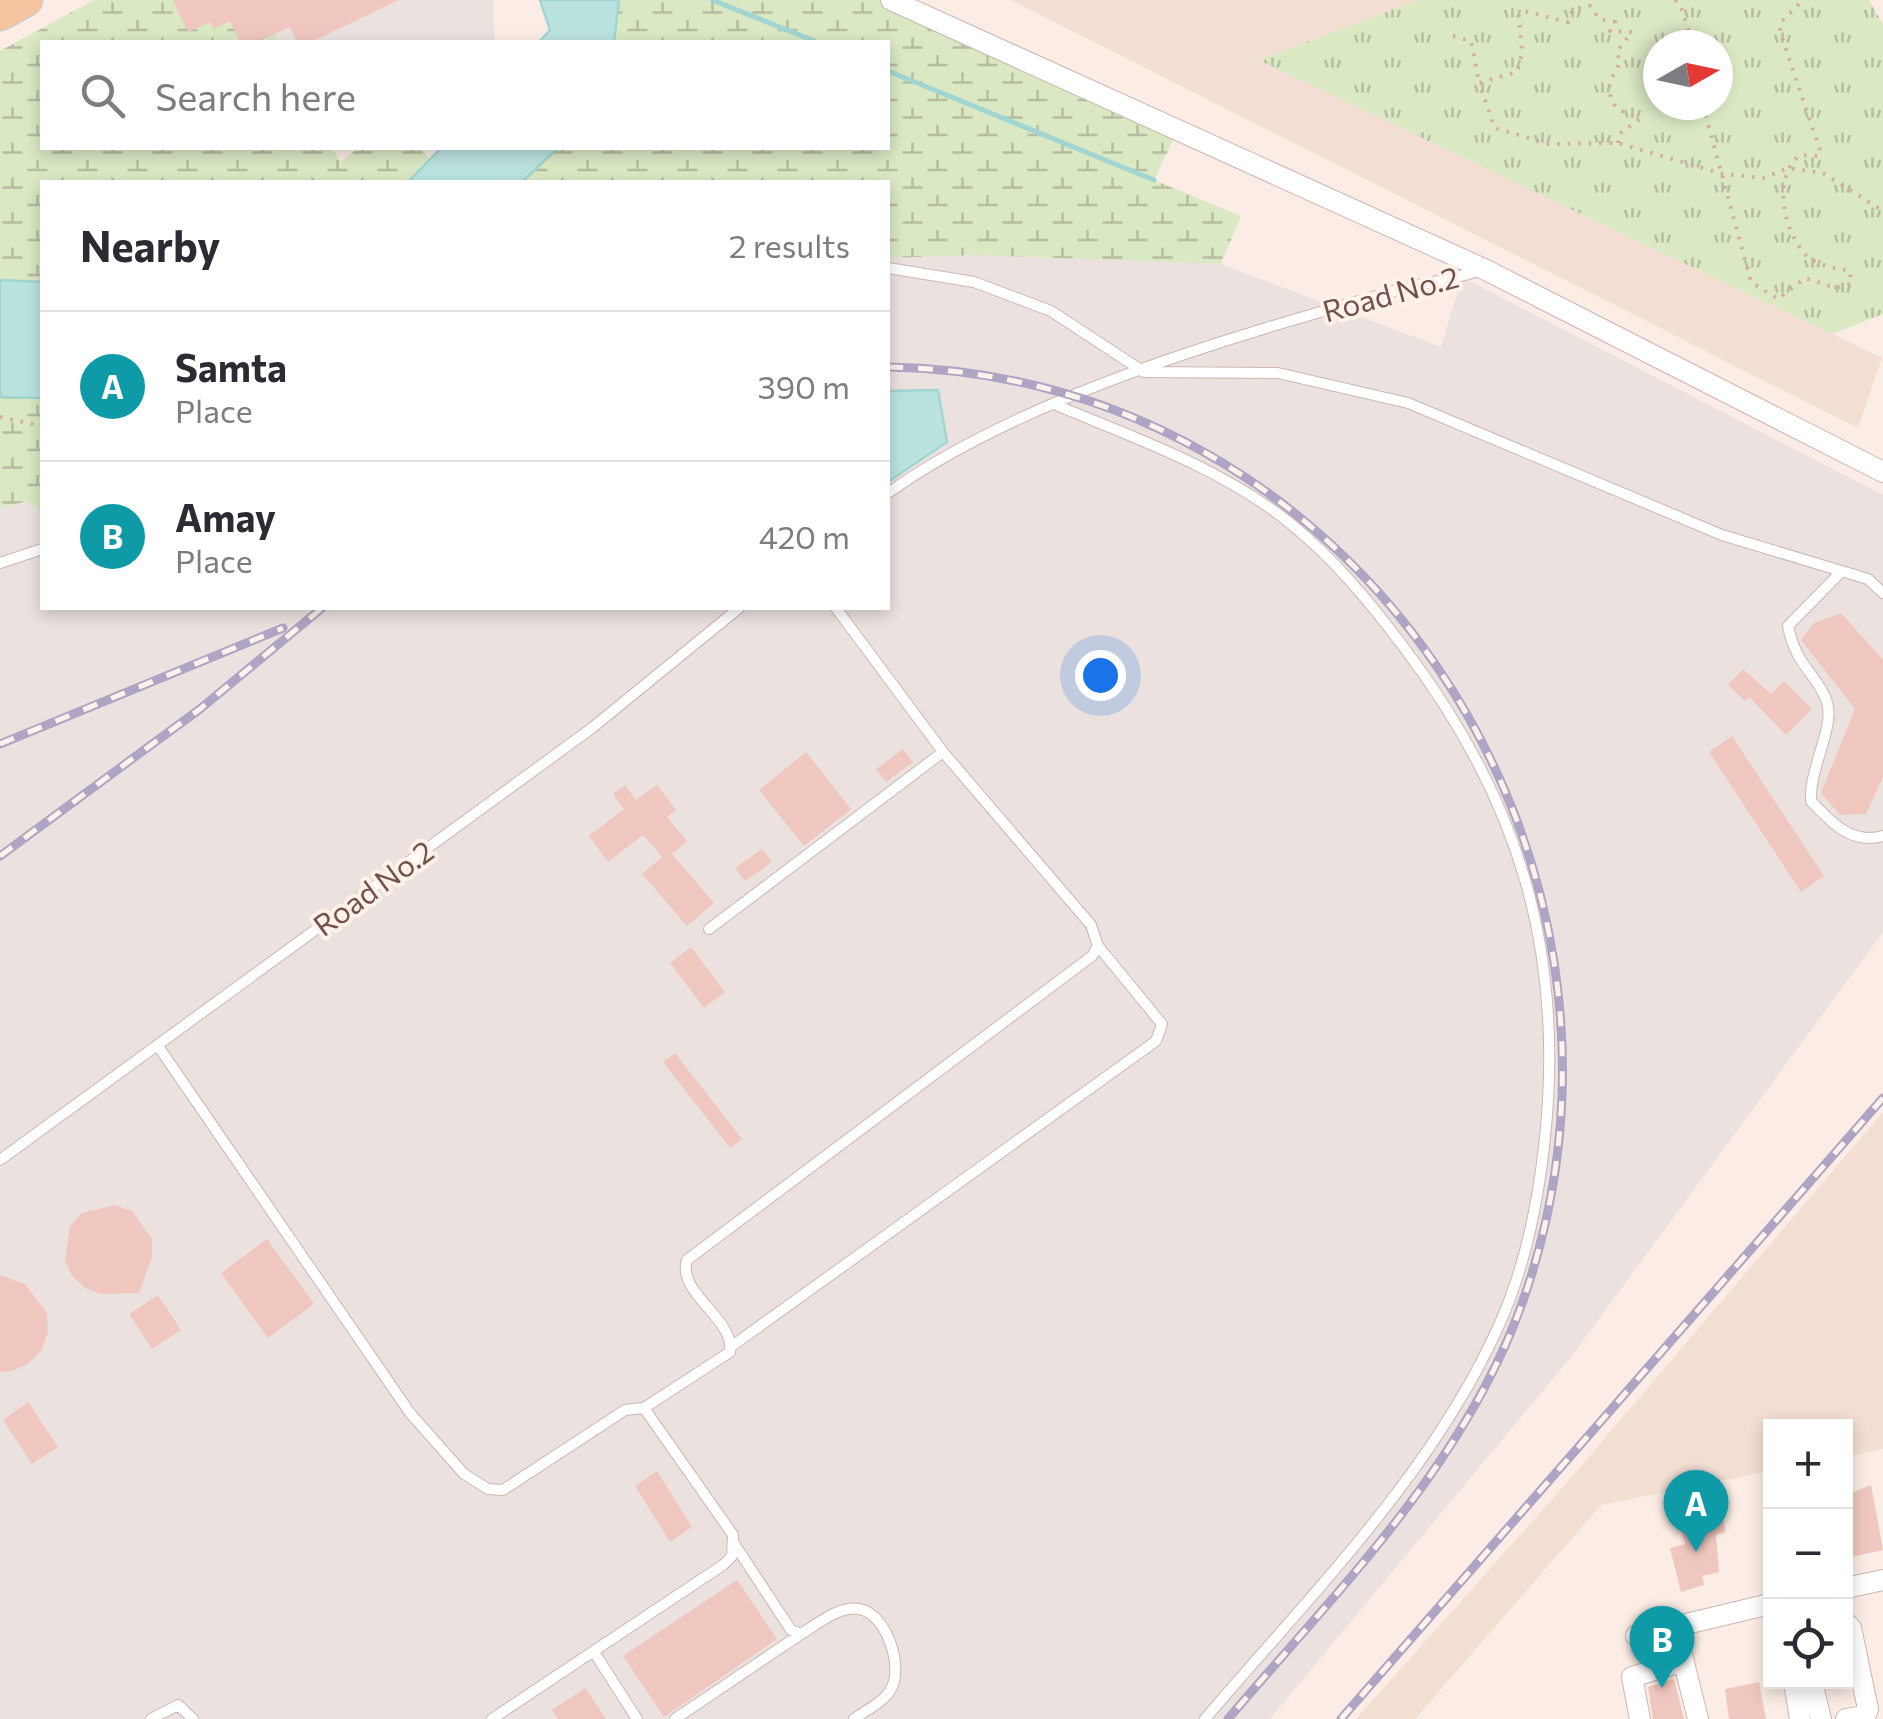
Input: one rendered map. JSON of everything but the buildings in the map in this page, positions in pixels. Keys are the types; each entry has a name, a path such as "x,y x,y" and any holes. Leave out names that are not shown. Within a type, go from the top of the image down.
{"main road":[{"path":"0,14 26,0"}],"street":[{"path":"891,0 1484,269"},
{"name":"Road No.2","path":"1484,269 1883,472"},
{"path":"1853,1586 1883,1580"},
{"path":"1636,1636 1763,1606"},
{"path":"1674,1627 1698,1719"},
{"path":"1846,1719 1866,1716 1868,1709 1853,1638"},
{"path":"1640,1719 1632,1676 1684,1661"},
{"path":"1800,1719 1804,1689"},
{"path":"1805,1689 1821,1719"}],"lane":[{"path":"890,268 974,282 1051,311 1144,372 1278,372 1408,403 1722,536 1868,579 1883,594"},
{"name":"Road No.2","path":"890,492 984,437 1056,404 1201,349 1373,297 1484,269"},
{"path":"1056,404 1207,468 1290,523 1357,585 1444,700 1483,766 1526,878 1550,1012 1550,1092 1538,1195 1529,1239 1501,1321 1458,1406 1403,1485 1205,1719"},
{"path":"0,563 40,551"},
{"path":"1842,571 1788,626 1794,654 1826,702 1828,725 1810,778 1811,800 1839,830 1870,840 1883,836"},
{"name":"Road No.2","path":"0,1160 592,728 737,610"},
{"path":"158,1046 410,1413 464,1474 488,1489 503,1490 625,1410 644,1408 708,1368 1156,1041 1162,1024 1098,946 1091,924 943,752 837,610"},
{"path":"709,929 943,752"},
{"path":"729,1351 686,1276 688,1260 1092,956 1098,946"},
{"path":"644,1408 734,1535 735,1545 791,1630 800,1634"},
{"path":"492,1719 723,1566 735,1545"},
{"path":"675,1719 800,1634 857,1608 871,1614 894,1650 894,1682 888,1694 854,1719"},
{"path":"594,1652 637,1719"},
{"path":"151,1719 171,1705 178,1705 192,1719"}],"path":[{"path":"1674,0 1682,7 1688,30"},
{"path":"1453,36 1472,41 1479,83 1495,128 1549,144 1618,143 1724,174 1763,178 1788,168 1800,154 1819,156 1780,32 1782,22 1804,0"},
{"path":"1479,83 1517,72 1522,53 1518,14 1524,11 1568,22 1576,7 1590,6 1600,19 1615,22 1613,33 1627,30 1634,35 1616,51 1620,63 1608,81 1617,108 1640,119 1620,134 1618,143"},
{"path":"1708,120 1751,282 1778,299 1805,278 1844,288 1852,284 1850,271 1818,262 1794,237 1786,216 1784,186 1788,168"},
{"path":"1788,168 1824,173 1883,210"},
{"path":"0,416 40,426"}],"shaded area":[{"path":"95,0 493,0 495,40 68,40"},
{"path":"1011,0 1418,0 1260,60 1882,358 1858,428"},
{"path":"977,255 1221,264 1441,347 1462,277 1883,495 1883,932 1571,1357 1270,1719 0,1719 0,508 29,501 40,511 40,610 890,610 890,258"},
{"path":"1883,1112 1883,1449 1853,1455 1853,1419 1763,1419 1763,1472 1601,1505 1415,1719 1356,1719 1564,1486"}],"green space":[{"path":"94,0 259,0 277,40 40,40 40,150 333,150 341,162 356,150 423,150 429,160 410,180 40,180 40,282 0,280 0,51"},
{"path":"619,0 893,0 1178,130 1154,180 1241,216 1221,264 977,255 890,258 890,180 524,180 556,150 890,150 890,40 614,40"},
{"path":"1418,0 1869,0 1883,24 1883,314 1832,334 1259,60"},
{"path":"0,397 40,398 40,511 28,501 0,508"}],"water":[{"path":"540,0 619,0 614,40 541,40 550,30"},
{"path":"439,150 556,150 524,180 410,180"},
{"path":"0,280 40,282 40,398 0,397"},
{"path":"938,390 947,442 890,481 890,391"}],"waterway":[{"path":"712,0 812,40"},
{"path":"890,72 1154,180"}],"railway":[{"path":"890,367 1056,391 1206,453 1335,548 1438,668 1512,809 1554,964 1560,1127 1526,1292 1502,1353 1472,1411 1398,1519 1228,1719"},
{"path":"0,856 200,709 320,610"},
{"path":"0,744 283,628"},
{"path":"1341,1719 1883,1098"}],"place":[{"name":"Samta","path":"1696,1552"},
{"name":"Amay","path":"1662,1688"}]}
